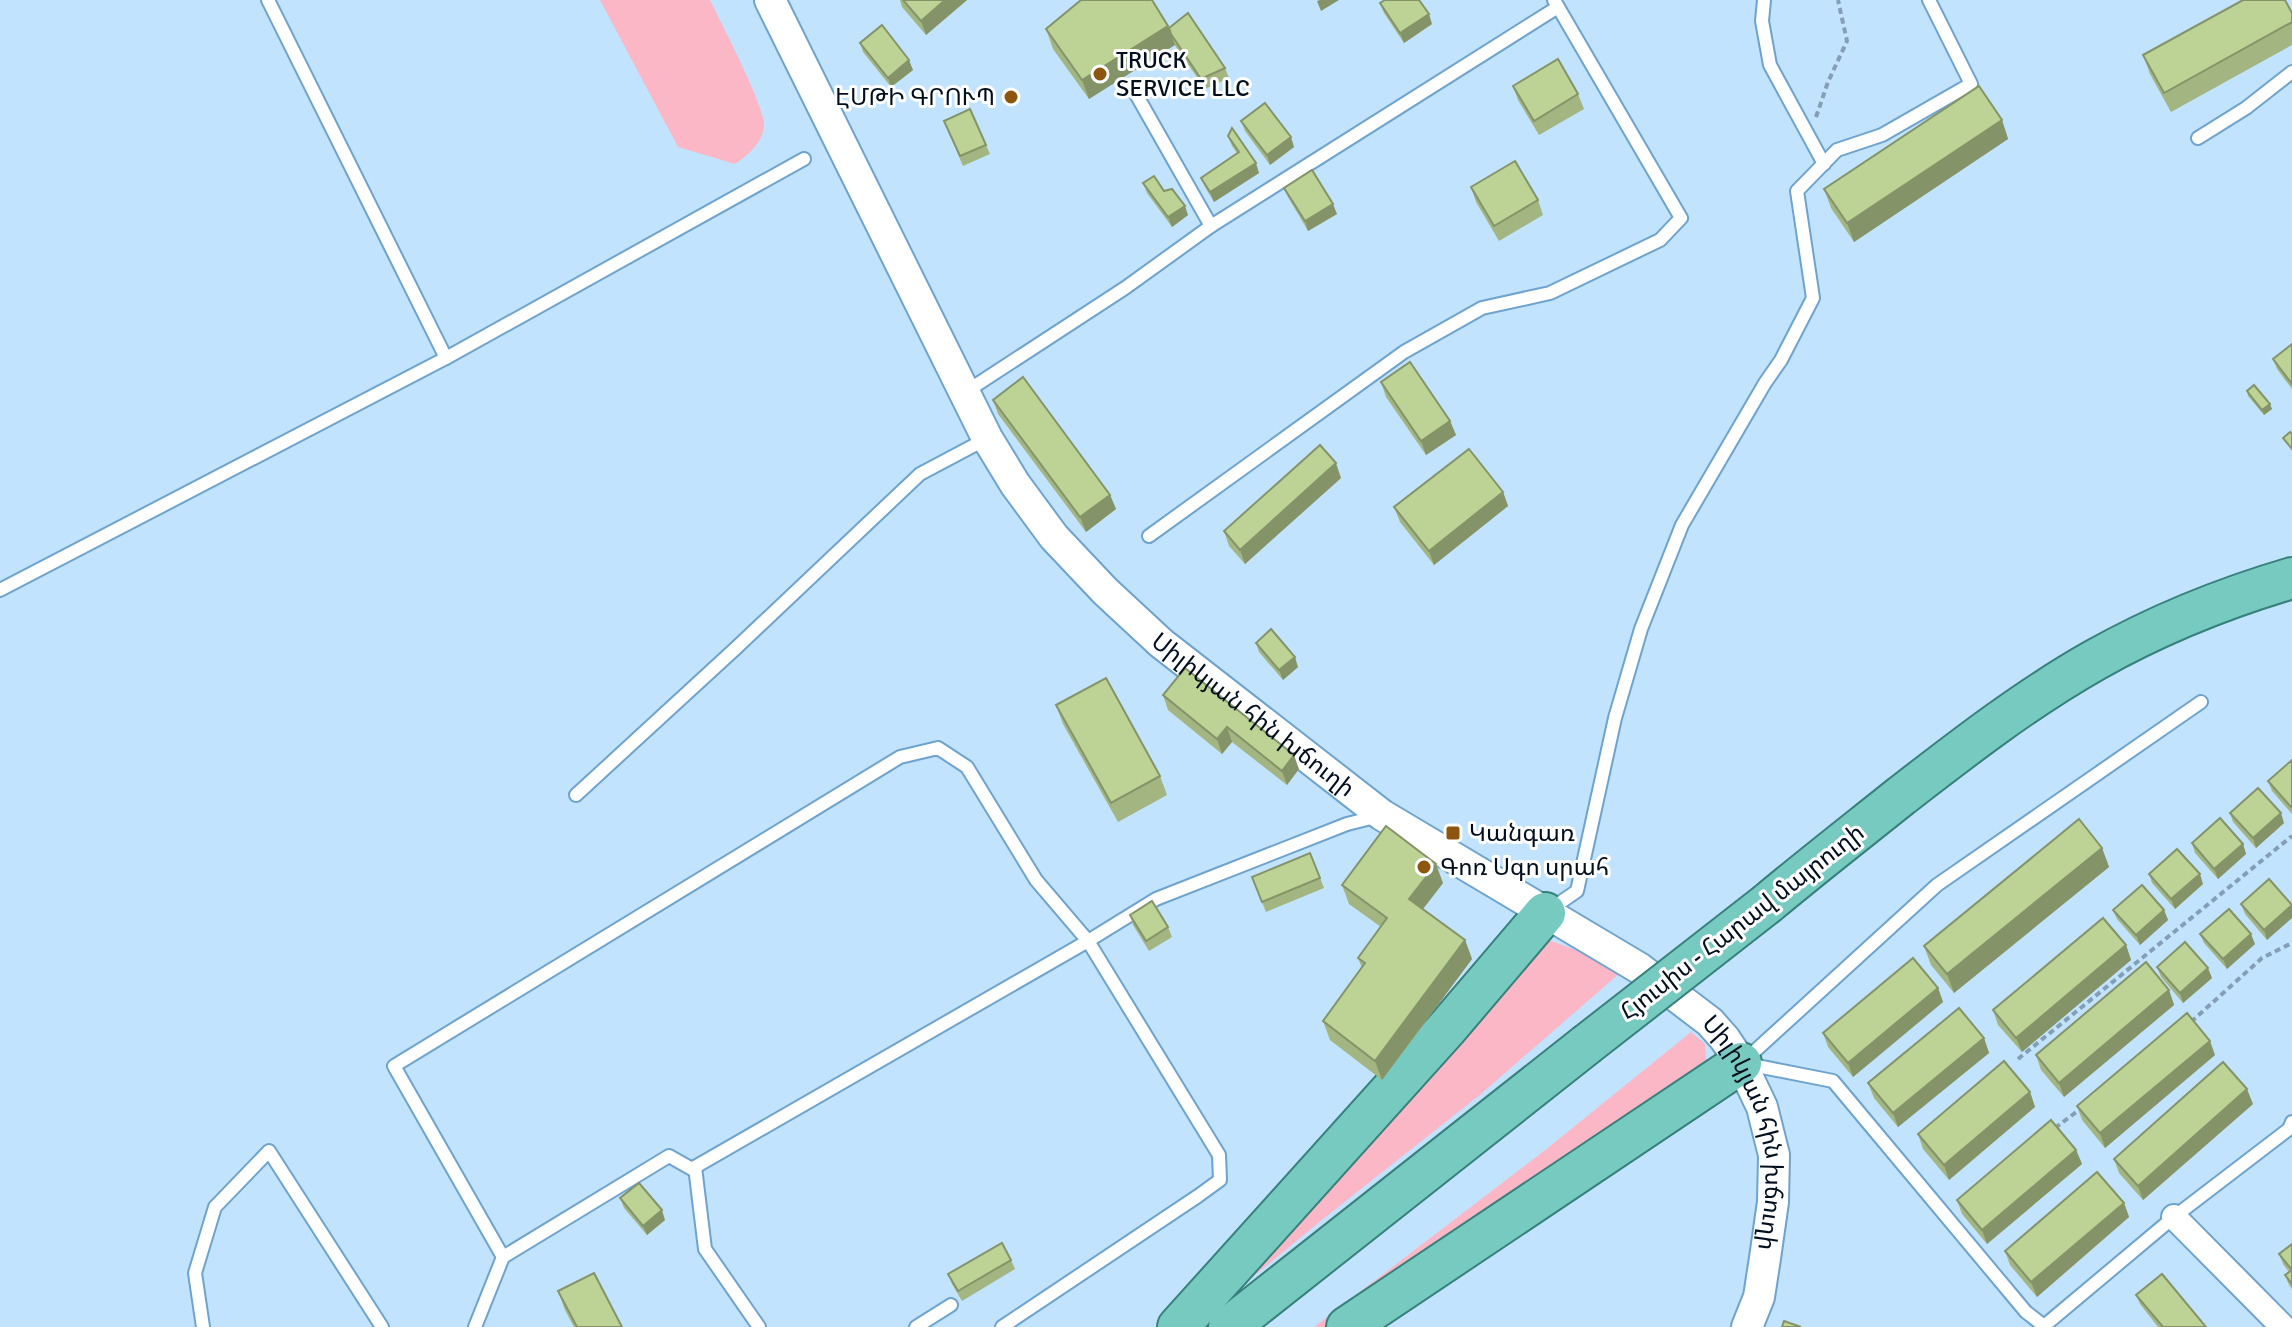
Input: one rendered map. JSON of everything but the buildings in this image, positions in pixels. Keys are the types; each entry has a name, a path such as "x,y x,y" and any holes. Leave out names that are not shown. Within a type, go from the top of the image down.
{"highway":[{"name":"Հյուսիս - Հարավ մայրուղի","path":"1808,886 1971,741 2096,659 2194,612 2292,578"},
{"name":"Հյուսիս - Հարավ մայրուղի","path":"1229,1327 1594,1055 1808,886 1986,762 2105,683 2207,633 2292,603"},
{"path":"1178,1327 1448,1027 1545,913"},
{"name":"Հյուսիս - Հարավ մայրուղի","path":"1271,1327 1594,1055"},
{"path":"1347,1327 1741,1063"}],"street":[{"name":"Սիլիկյան հին խճուղի","path":"770,0 987,438 1015,484 1054,537 1105,591 1161,643 1382,815 1639,968 1710,1022 1725,1039 1741,1063 1762,1107 1774,1155 1773,1202 1759,1297 1747,1327"},
{"path":"2174,1217 2283,1327"}],"lane":[{"path":"268,0 446,358"},
{"path":"1764,0 1762,21 1770,65 1824,164"},
{"path":"1545,913 1577,891 1615,718 1641,629 1682,525 1781,360 1813,298 1797,191 1837,150 1882,135 1971,84 1929,0"},
{"path":"964,393 1125,288 1211,226 1556,3 1681,218 1660,240 1550,293 1482,308 1404,352 1149,536"},
{"path":"2198,138 2246,108 2292,72"},
{"path":"1132,87 1211,226"},
{"path":"0,590 446,358 804,159"},
{"path":"576,795 920,474 987,438"},
{"path":"1741,1063 1937,885 2201,702"},
{"path":"503,1257 394,1066 900,757 938,748 967,767 1036,880 1088,941 1219,1155 1220,1180 1002,1327"},
{"path":"475,1327 503,1257 669,1156 692,1169 1156,899 1347,824 1382,815"},
{"path":"1741,1063 1833,1081 2026,1312 2044,1326 2174,1217 2289,1129 2292,1122"},
{"path":"203,1327 195,1273 215,1207 269,1151 382,1327"},
{"path":"695,1167 705,1249 759,1327"},
{"path":"916,1327 951,1305"}],"path":[{"path":"1810,138 1828,82 1847,41 1838,0"},
{"path":"2018,1059 2292,836"},
{"path":"2181,1030 2206,1011 2262,958 2292,943"},
{"path":"2046,1135 2083,1106"}],"shaded area":[{"path":"600,0 710,0 763,116 763,132 749,153 735,164 678,147"},
{"path":"1549,940 1597,958 1620,973 1481,1094 1198,1322 1515,967"},
{"path":"1691,1032 1705,1044 1707,1071 1333,1327 1314,1327 1544,1151"}],"place":[{"name":"TRUCK SERVICE LLC","path":"1100,74"},
{"name":"ԷՄԹԻ ԳՐՈՒՊ","path":"1011,97"},
{"name":"Կանգառ","path":"1453,833"},
{"name":"Գոռ Սգո սրահ","path":"1424,867"}]}
